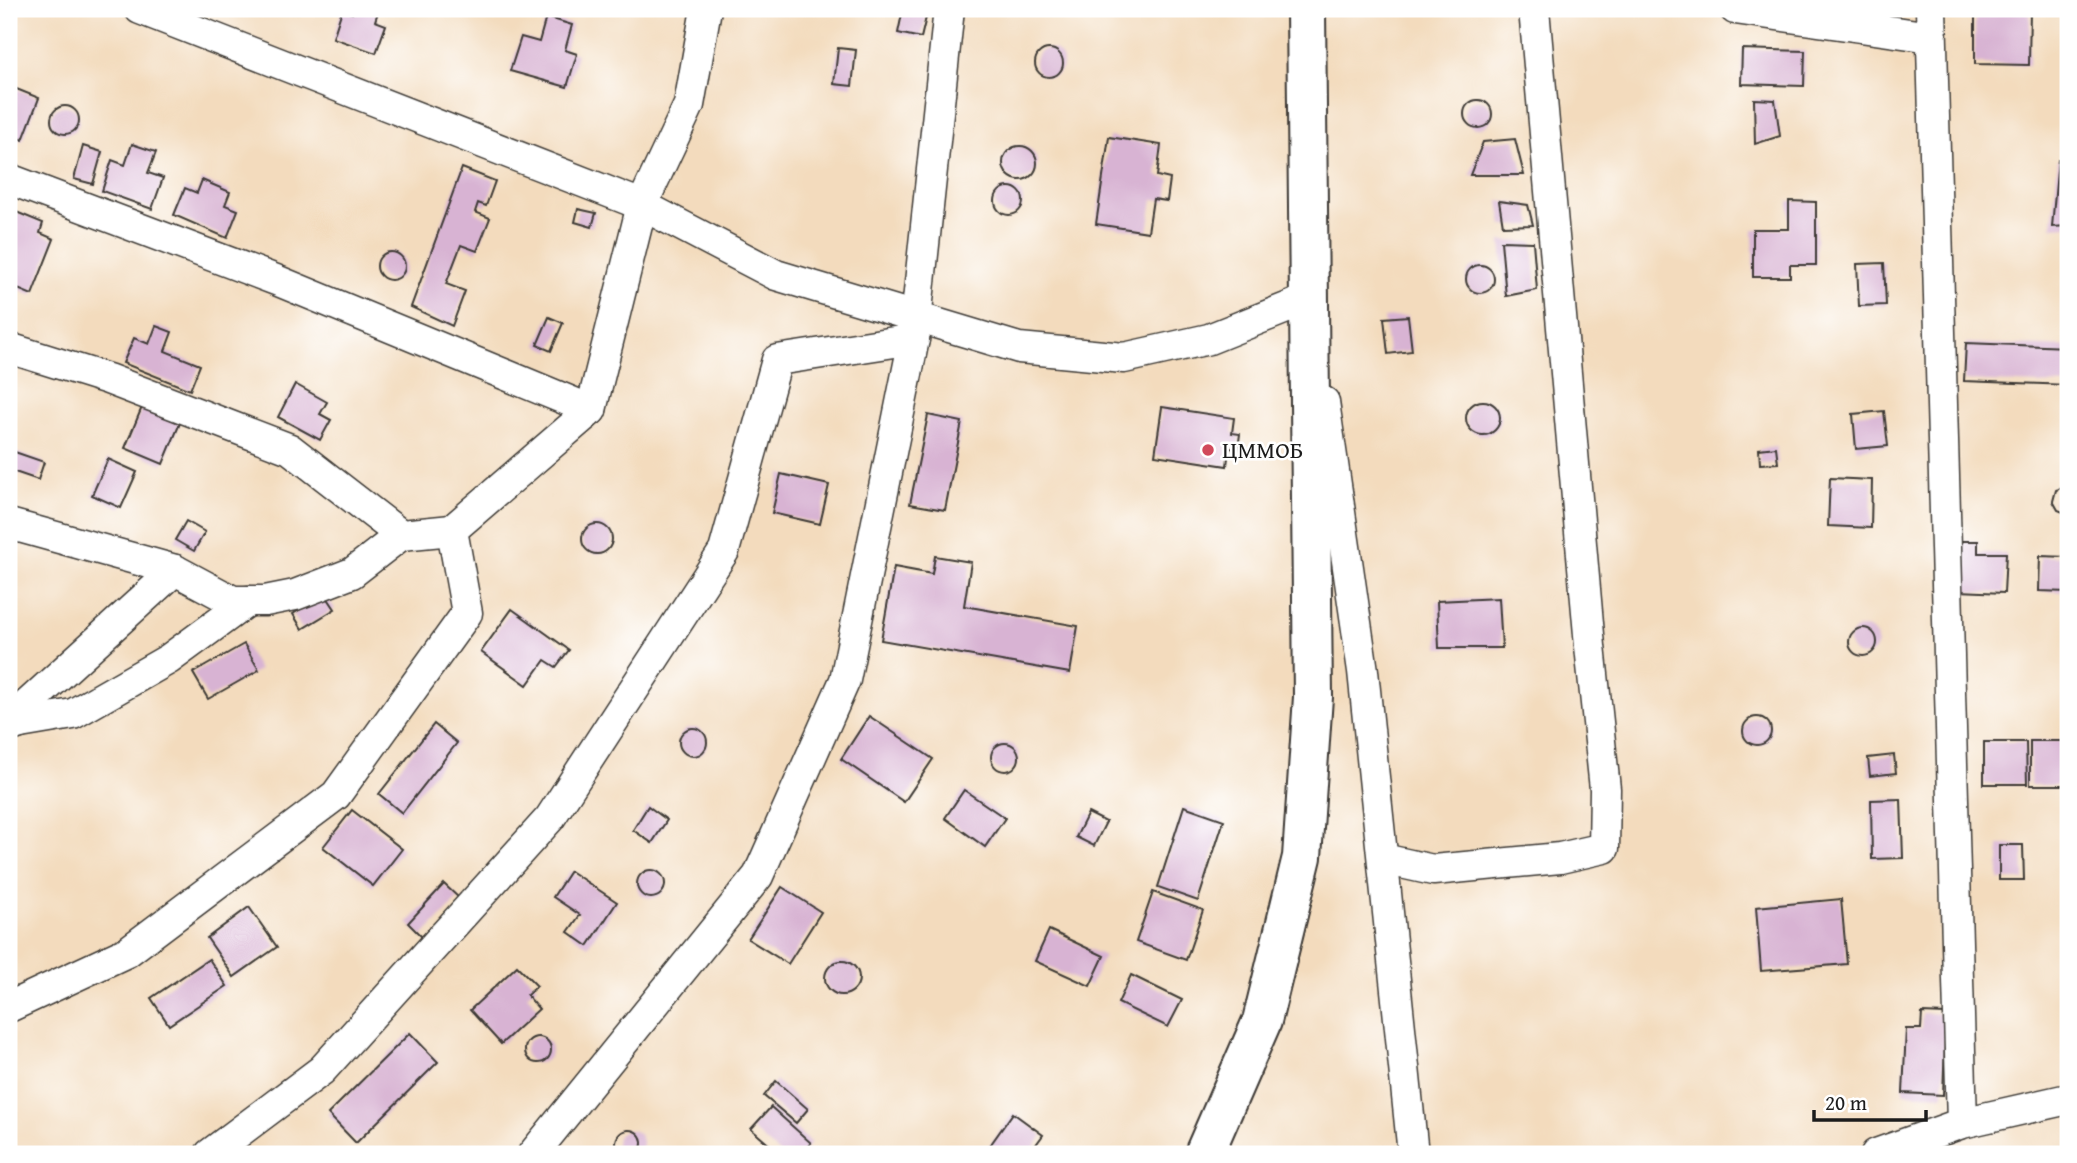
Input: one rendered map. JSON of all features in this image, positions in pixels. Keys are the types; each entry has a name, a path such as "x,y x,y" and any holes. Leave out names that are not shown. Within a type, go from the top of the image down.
{"street":[{"path":"140,9 642,205 776,275 915,327 1019,348 1124,358 1209,339 1309,299"},
{"path":"9,524 175,570 233,601 265,601 295,595 352,573 401,535 452,530 591,410 642,205 689,105 706,9"},
{"path":"533,1154 758,876 845,680 915,327 949,9"},
{"path":"1204,1154 1262,1021 1302,858 1313,697 1306,9"},
{"path":"1383,859 1433,870 1560,858 1604,848 1605,789 1534,9"},
{"path":"1735,9 1931,23 1962,1123"},
{"path":"9,179 276,280 591,410"},
{"path":"1309,299 1363,671 1413,1154"},
{"path":"210,1154 322,1070 550,818 724,551 777,360 915,327"},
{"path":"9,348 108,379 290,449 401,535"},
{"path":"9,1007 127,952 336,795 467,613 452,530"},
{"path":"12,723 19,712 175,570"},
{"path":"12,723 73,715 169,659 248,601"},
{"path":"1876,1154 1962,1123 2068,1099"}],"building":[{"path":"353,9 379,9 375,21 386,25 376,53 333,38 342,10 352,13"},
{"path":"903,9 928,9 921,38 898,33"},
{"path":"1975,9 2030,9 2029,65 1975,64"},
{"path":"546,17 572,25 565,50 577,54 567,87 510,71 521,37 539,42"},
{"path":"838,48 856,50 852,86 834,84"},
{"path":"1049,49 1059,53 1063,63 1059,73 1049,77 1039,73 1035,63 1039,53"},
{"path":"1742,49 1805,51 1804,86 1741,84"},
{"path":"9,86 39,98 23,140 9,134"},
{"path":"1754,99 1775,100 1780,136 1755,144"},
{"path":"1478,100 1488,104 1492,114 1488,124 1478,128 1468,124 1464,114 1468,104"},
{"path":"65,106 75,110 79,120 75,130 65,134 55,130 51,120 55,110"},
{"path":"1109,137 1161,145 1157,176 1170,179 1167,201 1153,199 1148,232 1096,224"},
{"path":"1515,139 1524,175 1470,175 1483,142"},
{"path":"132,144 156,152 148,173 163,178 152,209 102,191 112,160 125,165"},
{"path":"83,146 102,152 93,184 74,179"},
{"path":"1020,146 1032,151 1037,163 1032,175 1020,180 1008,175 1003,163 1008,151"},
{"path":"2058,160 2068,161 2068,226 2052,227"},
{"path":"462,168 495,181 486,206 478,203 475,212 490,218 477,251 461,245 446,284 465,291 452,326 411,307"},
{"path":"202,180 230,192 225,205 238,210 227,238 174,215 185,188 197,193"},
{"path":"1009,187 1019,191 1023,201 1019,211 1009,215 999,211 995,201 999,191"},
{"path":"1499,201 1528,205 1533,225 1503,226"},
{"path":"1789,201 1816,202 1816,265 1790,265 1790,277 1753,277 1753,229 1789,229"},
{"path":"9,209 43,223 40,233 54,239 32,295 18,289 9,311"},
{"path":"578,209 596,213 592,227 575,222"},
{"path":"1501,241 1533,242 1537,290 1506,296"},
{"path":"391,252 401,256 405,266 401,276 391,280 381,276 377,266 381,256"},
{"path":"1884,263 1886,305 1859,306 1857,264"},
{"path":"1480,265 1490,269 1494,279 1490,289 1480,293 1470,289 1466,279 1470,269"},
{"path":"1408,316 1412,351 1388,354 1384,318"},
{"path":"549,317 563,323 551,351 537,345"},
{"path":"156,326 172,332 165,351 200,365 190,390 123,363 134,338 149,344"},
{"path":"1966,343 2068,347 2068,385 1964,381"},
{"path":"295,384 327,402 320,414 331,420 320,440 278,417"},
{"path":"1483,401 1495,406 1500,418 1495,430 1483,435 1471,430 1466,418 1471,406"},
{"path":"142,407 180,423 163,464 125,448"},
{"path":"1162,407 1234,418 1232,433 1240,434 1238,449 1229,448 1227,466 1155,455"},
{"path":"1884,411 1888,446 1856,449 1853,414"},
{"path":"928,415 962,422 945,510 910,504"},
{"path":"1776,447 1778,463 1760,464 1759,449"},
{"path":"9,450 44,462 38,480 9,470"},
{"path":"108,459 137,472 121,508 92,495"},
{"path":"781,474 829,485 820,524 772,513"},
{"path":"1830,478 1872,480 1871,528 1828,526"},
{"path":"2068,486 2068,514 2058,510 2053,501 2056,490"},
{"path":"186,521 205,532 194,551 175,540"},
{"path":"597,524 608,528 612,539 608,550 597,554 586,550 582,539 586,528"},
{"path":"1961,541 1978,541 1978,553 2006,553 2004,593 1959,591"},
{"path":"935,556 971,562 964,606 1078,626 1070,673 881,640 894,567 932,574"},
{"path":"2040,556 2068,557 2068,592 2039,591"},
{"path":"325,594 335,609 302,629 293,614"},
{"path":"1499,598 1502,648 1439,648 1437,601"},
{"path":"512,609 569,650 556,667 545,660 527,685 481,652"},
{"path":"1863,628 1873,632 1877,642 1873,652 1863,656 1853,652 1849,642 1853,632"},
{"path":"244,644 259,670 208,699 193,673"},
{"path":"869,716 933,759 904,802 841,759"},
{"path":"1757,717 1767,721 1771,731 1767,741 1757,745 1747,741 1743,731 1747,721"},
{"path":"434,724 457,743 402,813 379,794"},
{"path":"693,728 703,732 707,742 703,752 693,756 683,752 679,742 683,732"},
{"path":"2030,741 2068,741 2068,785 2030,785"},
{"path":"1984,742 2026,742 2027,784 1984,784"},
{"path":"1005,743 1015,747 1019,757 1015,767 1005,771 995,767 991,757 995,747"},
{"path":"1894,755 1896,773 1870,776 1868,758"},
{"path":"964,790 1005,818 985,847 945,818"},
{"path":"1901,799 1903,858 1872,859 1871,800"},
{"path":"648,806 667,820 652,843 633,830"},
{"path":"1184,806 1224,820 1198,901 1158,887"},
{"path":"352,810 402,849 373,886 323,847"},
{"path":"1088,813 1106,822 1094,846 1076,837"},
{"path":"1999,845 2023,845 2024,880 1999,880"},
{"path":"651,870 661,874 665,884 661,894 651,898 641,894 637,884 641,874"},
{"path":"570,871 617,902 588,946 568,932 580,915 553,897"},
{"path":"444,884 459,898 422,937 408,923"},
{"path":"782,887 821,912 788,964 748,939"},
{"path":"1153,892 1203,910 1186,960 1136,942"},
{"path":"1841,899 1847,964 1761,971 1756,907"},
{"path":"249,907 277,947 234,977 207,938"},
{"path":"1049,930 1104,956 1090,986 1035,961"},
{"path":"209,959 227,986 169,1025 151,998"},
{"path":"842,961 854,966 859,978 854,990 842,995 830,990 825,978 830,966"},
{"path":"517,966 537,986 527,995 539,1009 501,1044 470,1010"},
{"path":"1131,975 1182,1000 1168,1027 1118,1003"},
{"path":"1922,1013 1946,1014 1943,1095 1903,1093 1906,1029 1921,1029"},
{"path":"410,1033 438,1062 356,1143 328,1114"},
{"path":"538,1037 547,1041 551,1050 547,1059 538,1063 529,1059 525,1050 529,1041"},
{"path":"776,1081 808,1109 796,1123 764,1096"},
{"path":"771,1107 811,1143 801,1154 780,1154 751,1129"},
{"path":"1013,1113 1043,1135 1029,1154 990,1154 986,1151"},
{"path":"629,1130 638,1134 642,1143 638,1152 629,1156 620,1152 616,1143 620,1134"}],"place":[{"name":"ЦММОБ","path":"1208,450"}]}
